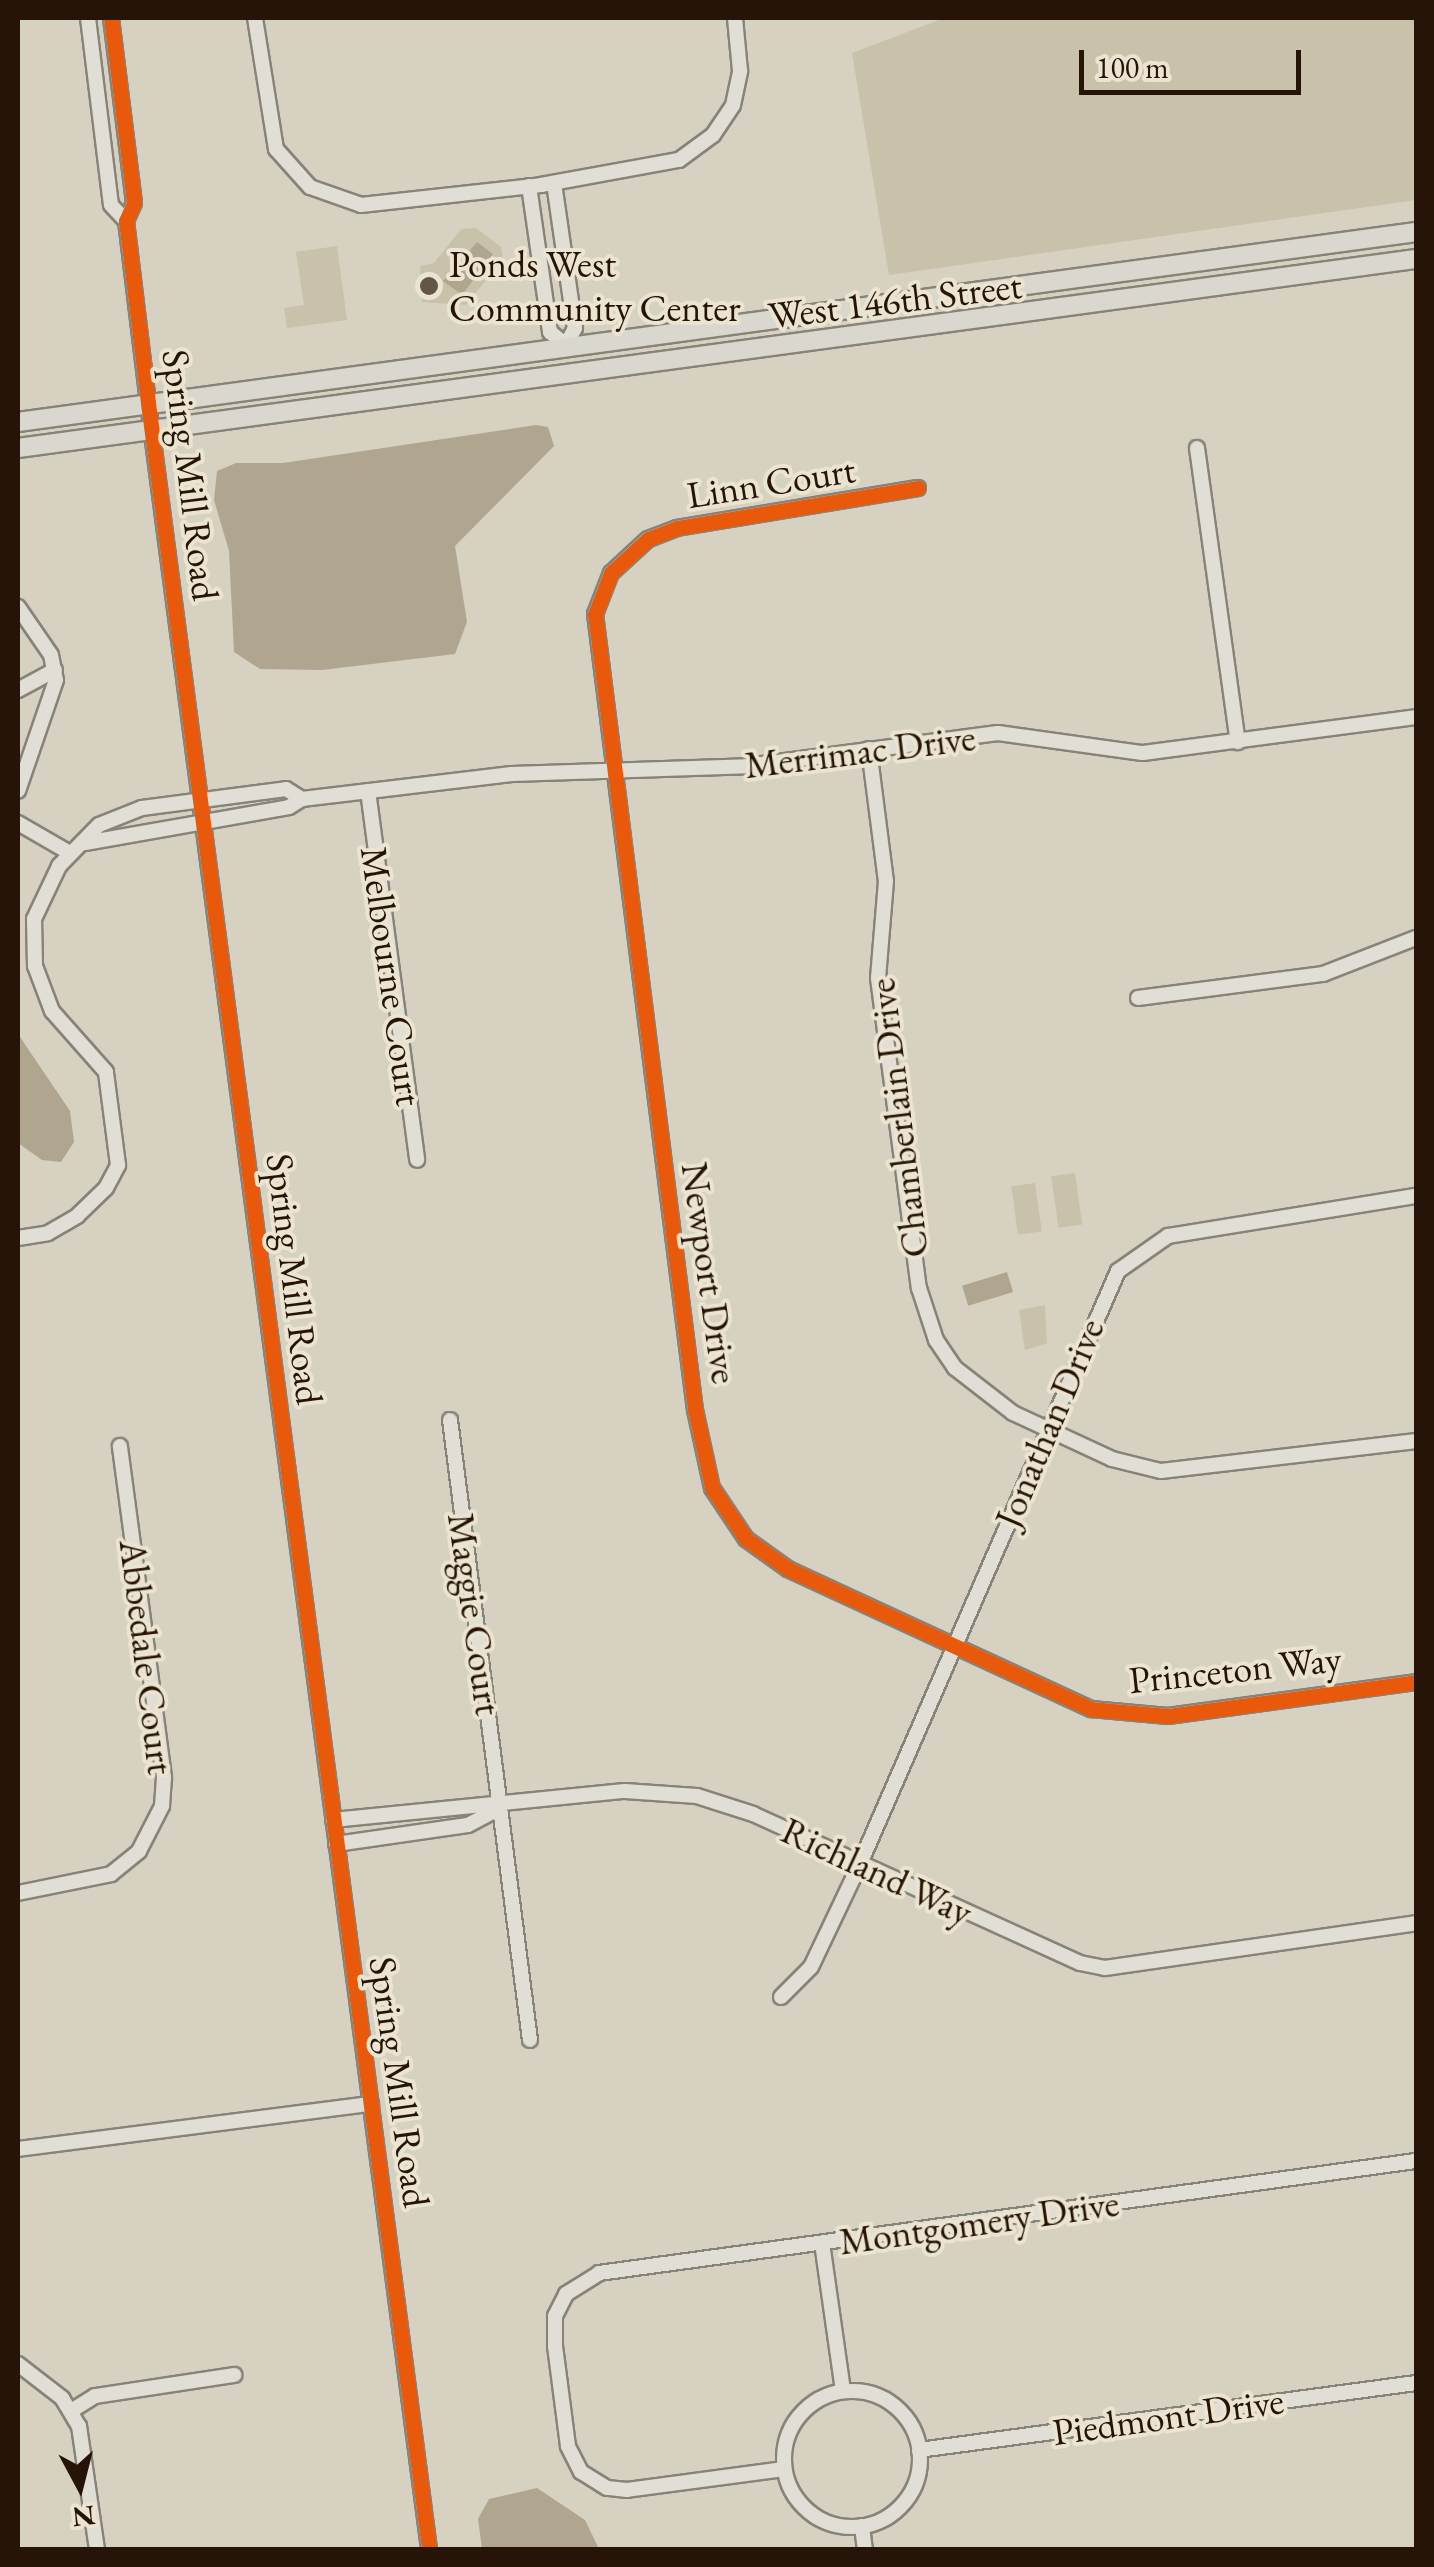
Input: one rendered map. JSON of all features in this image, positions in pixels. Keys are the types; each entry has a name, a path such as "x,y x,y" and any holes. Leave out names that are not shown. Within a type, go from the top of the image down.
{"main road":[{"name":"West 146th Street","path":"18,422 921,296 1416,232"},
{"name":"West 146th Street","path":"18,448 570,370 1416,259"},
{"path":"921,296 925,324"}],"street":[{"name":"Spring Mill Road","path":"88,18 111,204 126,221"},
{"name":"Spring Mill Road","path":"112,18 134,203 126,221 148,402 429,2550"},
{"path":"255,18 271,134 286,164 310,187 361,205 656,166 700,148 725,120 738,89 734,18"},
{"path":"541,184 550,332 566,345"},
{"path":"541,184 575,328 566,345 570,370"},
{"path":"1197,448 1238,742"},
{"name":"Linn Court","path":"611,771 594,629 602,588 620,560 678,528 918,488"},
{"path":"18,607 55,670 54,695 18,791"},
{"path":"18,690 55,670"},
{"name":"Merrimac Drive","path":"85,842 289,807 302,799 512,774 747,766 998,734 1121,752 1238,742 1416,717"},
{"name":"Chamberlain Drive","path":"869,749 886,880 878,978 923,1306 936,1340 968,1382 1046,1428 1112,1459 1185,1473 1416,1441"},
{"name":"Newport Drive","path":"611,771 692,1390 712,1488 736,1528 770,1558 953,1646"},
{"name":"Merrimac Drive","path":"70,853 98,825 124,814 286,789 302,799"},
{"name":"Melbourne Court","path":"368,791 417,1160"},
{"path":"18,824 70,853 37,908 35,966 52,1011 106,1072 118,1165 106,1188 77,1216 48,1234 18,1238"},
{"path":"1138,998 1323,974 1416,938"},
{"name":"Jonathan Drive","path":"782,1997 811,1967 860,1866 1108,1284 1139,1250 1182,1233 1416,1196"},
{"name":"Maggie Court","path":"450,1420 530,2040"},
{"name":"Abbedale Court","path":"18,1893 111,1874 139,1851 162,1806 164,1778 120,1446"},
{"name":"Princeton Way","path":"953,1646 1090,1708 1140,1718 1416,1682"},
{"name":"Richland Way","path":"332,1820 464,1803 501,1808 624,1791 674,1792 753,1814 1080,1963 1105,1968 1416,1924"},
{"path":"336,1844 468,1825 501,1808"},
{"path":"18,2149 371,2104"},
{"name":"Montgomery Drive","path":"784,2469 628,2490 596,2482 573,2461 568,2446 557,2310 580,2281 600,2273 1416,2161"},
{"path":"822,2243 843,2391"},
{"path":"18,2364 70,2410 83,2440 97,2550"},
{"path":"70,2410 95,2396 234,2375"},
{"name":"Piedmont Drive","path":"920,2450 1416,2382"},
{"path":"843,2391 873,2394 897,2408 920,2450 918,2476 901,2506 862,2526 813,2514 795,2495 784,2469 786,2439 802,2412 843,2391"},
{"path":"862,2526 865,2550"}],"shaded area":[{"path":"944,18 1416,18 1416,200 889,275 852,53"},
{"path":"476,228 501,247 503,259 466,305 422,302 420,266 434,263 461,229"},
{"path":"477,242 493,254 462,295 443,281"},
{"path":"337,246 347,320 287,328 284,308 304,305 296,252"},
{"path":"536,425 548,427 554,446 455,546 467,622 455,654 322,670 260,669 234,652 229,551 214,500 217,471 236,463 283,463"},
{"path":"18,1034 70,1111 74,1142 61,1162 42,1160 18,1143"},
{"path":"1075,1173 1082,1224 1058,1228 1051,1176"},
{"path":"1035,1183 1042,1232 1018,1235 1011,1186"},
{"path":"1007,1272 1013,1292 968,1306 962,1286"},
{"path":"1045,1305 1047,1343 1025,1350 1019,1310"},
{"path":"537,2488 585,2520 599,2549 482,2549 478,2519 489,2499"}],"cycle path":[{"path":"111,18 134,203 126,221 148,403 429,2550"},
{"path":"918,488 677,528 648,539 611,573 595,614 695,1410 712,1488 746,1539 788,1569 1091,1709 1168,1716 1416,1682"}],"place":[{"name":"Ponds West Community Center","path":"429,286"}]}
